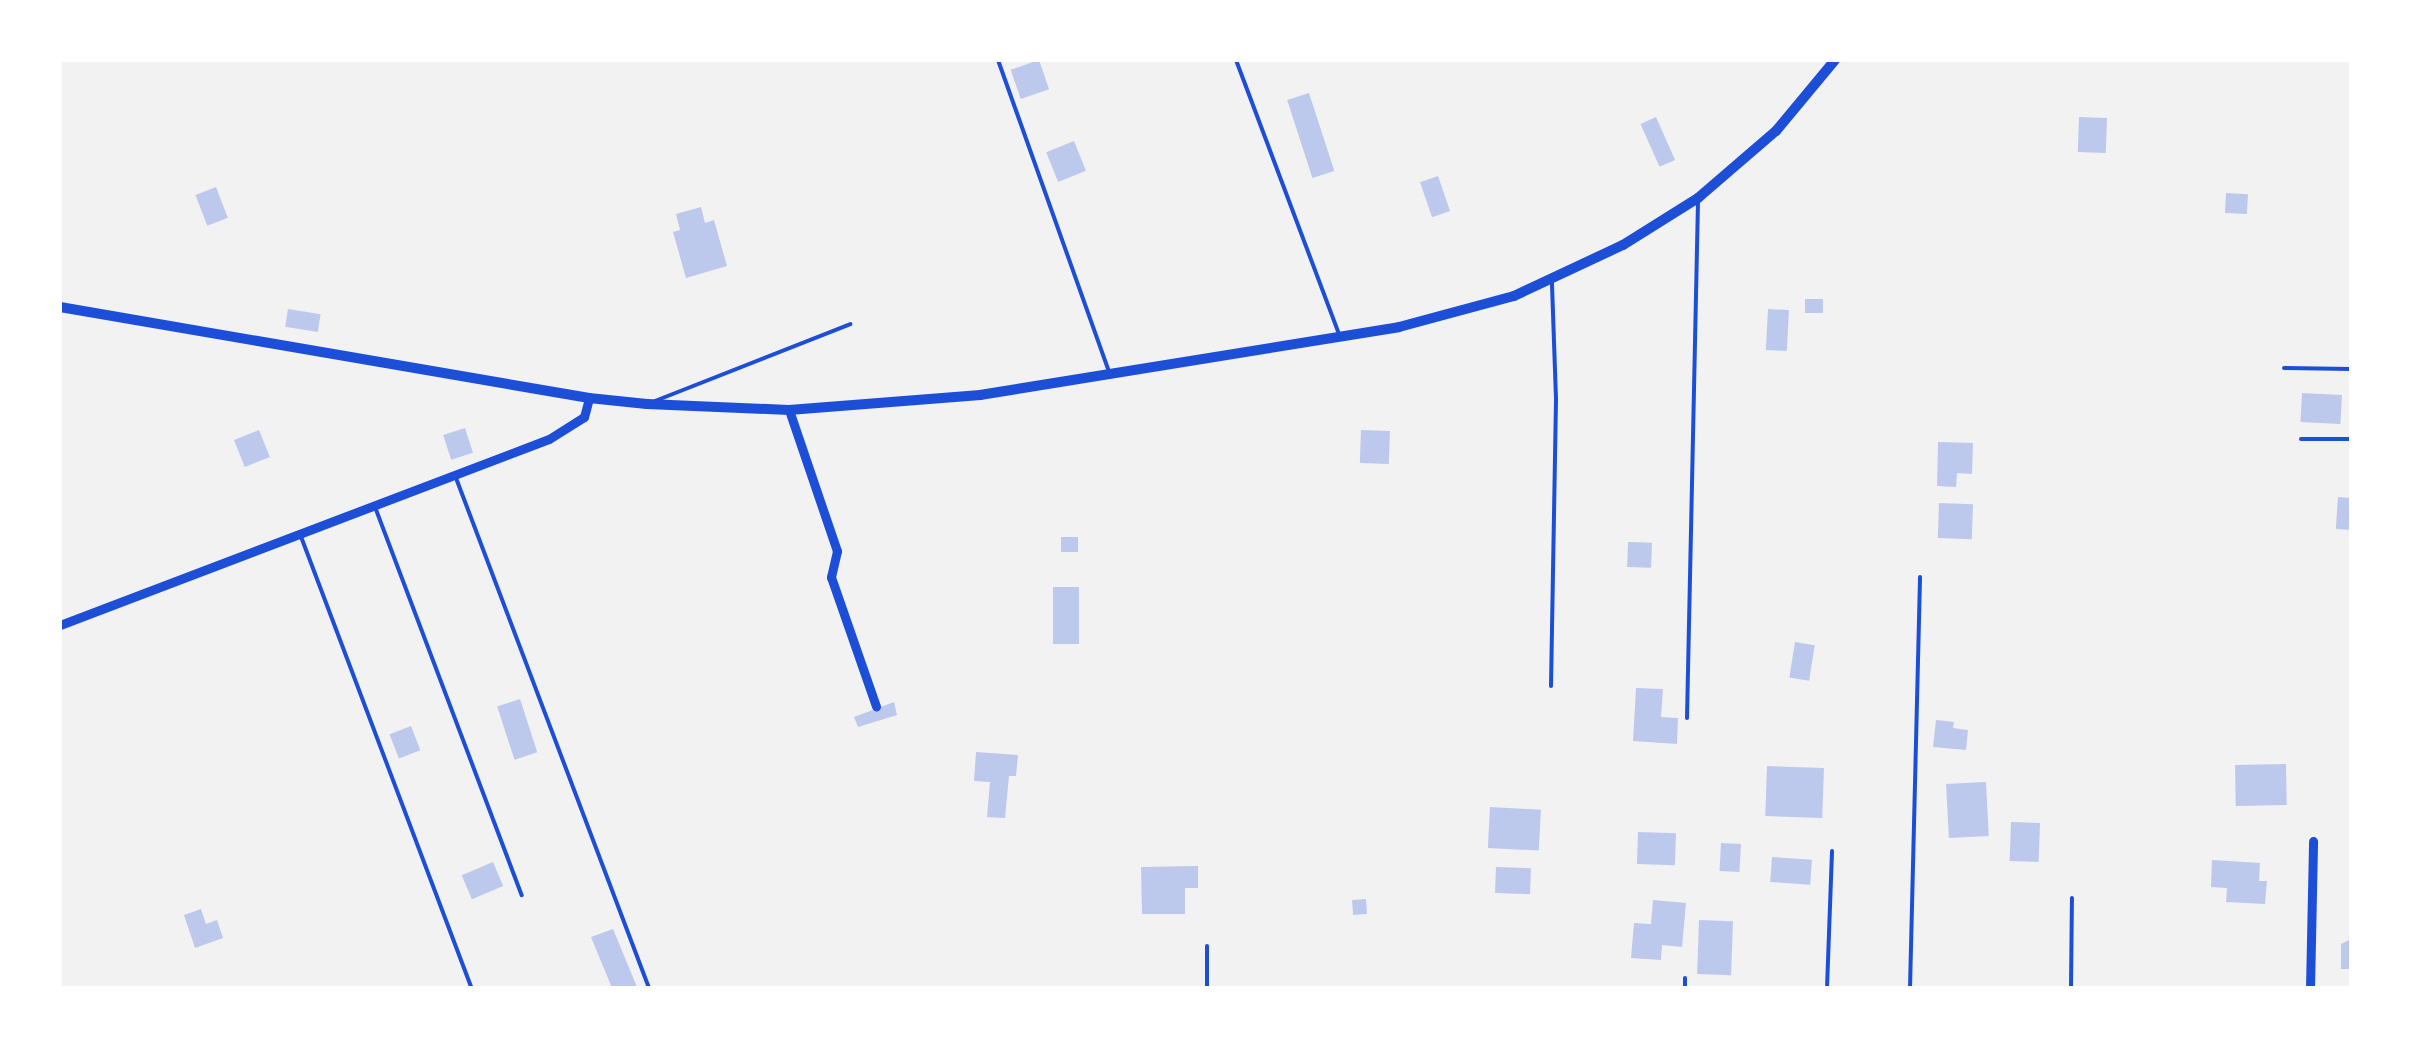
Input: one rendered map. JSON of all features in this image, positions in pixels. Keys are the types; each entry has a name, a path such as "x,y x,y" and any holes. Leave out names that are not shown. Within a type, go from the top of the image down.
{"street":[{"path":"60,307 589,398 647,404 789,410 980,394 1399,327 1514,296 1624,245 1698,198 1776,130 1835,60"},
{"path":"60,625 572,428 584,416 589,398"},
{"path":"789,410 837,551 831,578 876,706"},
{"path":"2310,988 2313,841"}],"lane":[{"path":"998,60 1110,374"},
{"path":"1236,60 1340,337"},
{"path":"1687,718 1698,198"},
{"path":"1552,278 1556,399 1552,686"},
{"path":"647,404 850,324"},
{"path":"2284,368 2351,369"},
{"path":"2301,439 2351,440"},
{"path":"454,474 649,988"},
{"path":"375,507 522,895"},
{"path":"300,534 472,988"},
{"path":"1910,988 1920,577"},
{"path":"1827,988 1832,851"},
{"path":"2071,988 2072,898"},
{"path":"1207,946 1207,988"},
{"path":"1685,978 1685,988"}],"building":[{"path":"1039,60 1049,89 1021,99 1011,70"},
{"path":"1309,93 1334,171 1312,178 1287,100"},
{"path":"1656,117 1675,160 1660,167 1640,124"},
{"path":"2079,117 2107,118 2106,153 2078,152"},
{"path":"1074,141 1086,171 1058,182 1046,152"},
{"path":"1438,176 1450,211 1432,217 1420,182"},
{"path":"216,187 228,218 207,226 195,195"},
{"path":"2226,193 2248,194 2247,214 2225,213"},
{"path":"701,207 705,223 714,220 727,266 686,278 673,232 680,230 676,214"},
{"path":"1805,299 1823,299 1823,313 1805,313"},
{"path":"288,309 321,314 318,332 285,327"},
{"path":"1768,309 1789,310 1787,351 1766,350"},
{"path":"2302,393 2342,395 2340,424 2300,422"},
{"path":"465,428 473,453 451,460 443,435"},
{"path":"259,430 270,457 245,467 234,440"},
{"path":"1361,430 1390,431 1389,464 1360,463"},
{"path":"1938,442 1973,443 1972,474 1957,473 1956,487 1937,486"},
{"path":"2338,497 2351,498 2349,530 2336,529"},
{"path":"1939,503 1973,504 1972,539 1938,538"},
{"path":"1061,537 1078,537 1078,552 1061,552"},
{"path":"1628,542 1652,543 1651,568 1627,567"},
{"path":"1053,587 1079,587 1079,644 1053,644"},
{"path":"1795,642 1815,645 1809,681 1789,678"},
{"path":"1636,688 1663,689 1661,717 1678,718 1677,744 1633,741"},
{"path":"520,699 537,752 514,760 497,706"},
{"path":"894,702 897,715 858,727 854,717"},
{"path":"1936,720 1954,722 1953,728 1968,730 1966,750 1933,747"},
{"path":"411,726 420,750 399,759 390,734"},
{"path":"976,752 1018,755 1016,776 1009,776 1005,818 987,817 990,782 974,781"},
{"path":"2286,764 2287,805 2236,806 2235,765"},
{"path":"1767,766 1824,768 1822,818 1765,816"},
{"path":"1986,782 1989,836 1949,838 1946,784"},
{"path":"1490,807 1541,810 1539,851 1488,848"},
{"path":"2011,822 2040,823 2039,862 2010,861"},
{"path":"1638,832 1676,833 1675,865 1637,864"},
{"path":"1721,843 1741,844 1740,872 1720,871"},
{"path":"1772,857 1812,860 1810,885 1770,882"},
{"path":"2212,860 2260,863 2259,881 2267,881 2265,904 2226,902 2227,888 2211,887"},
{"path":"493,862 503,886 472,899 462,875"},
{"path":"1198,866 1198,888 1185,888 1185,914 1142,914 1141,867"},
{"path":"1496,867 1531,868 1530,894 1495,893"},
{"path":"1366,899 1367,914 1353,915 1352,900"},
{"path":"1653,900 1686,903 1682,947 1662,945 1661,960 1631,958 1634,923 1651,924"},
{"path":"201,909 206,924 217,920 223,938 195,948 184,915"},
{"path":"1699,920 1733,921 1731,975 1697,974"},
{"path":"613,929 637,987 612,988 591,937"},
{"path":"2351,939 2351,969 2341,969 2341,944"}]}
